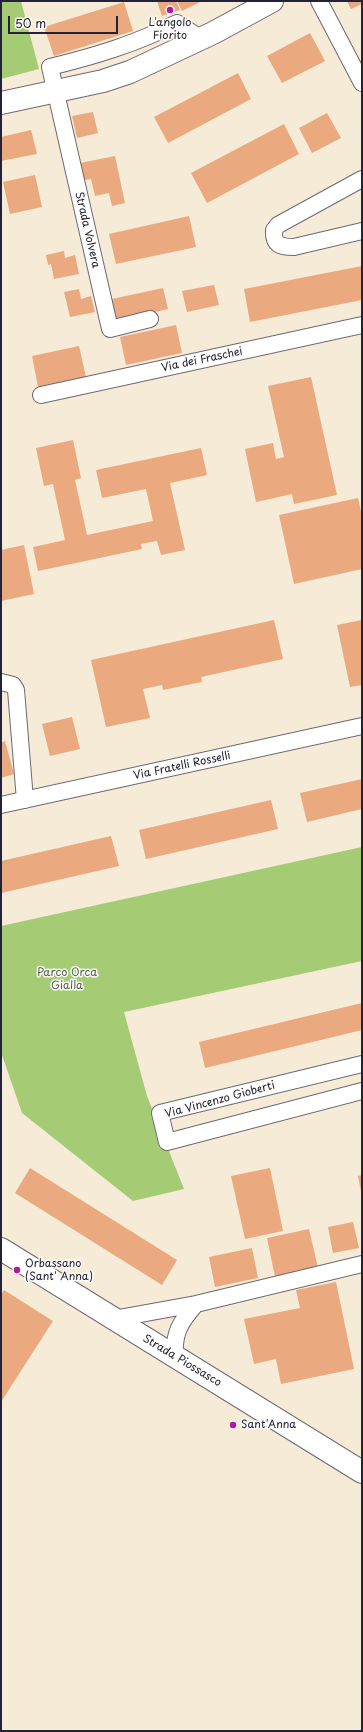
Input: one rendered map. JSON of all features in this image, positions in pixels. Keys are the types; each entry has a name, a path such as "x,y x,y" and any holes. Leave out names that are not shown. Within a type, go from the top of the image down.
{"street":[{"path":"1,103 103,81 130,72 272,1"},
{"path":"319,1 362,83"},
{"name":"Strada Volvera","path":"54,92 110,329 150,319"},
{"path":"362,179 278,225 274,230 273,237 277,243 283,247 294,247 362,231"},
{"name":"Via dei Fraschei","path":"41,395 362,325"},
{"path":"1,682 13,686 16,690 25,800"},
{"name":"Via Fratelli Rosselli","path":"1,805 362,726"},
{"name":"Via Vincenzo Gioberti","path":"362,1064 160,1113 167,1142 362,1091"},
{"name":"Strada Piossasco","path":"1,1249 362,1472"},
{"path":"113,1319 196,1304 362,1264"},
{"path":"175,1357 174,1345 177,1332 184,1318 196,1304"}],"green space":[{"path":"1,1 21,1 39,69 1,79"},
{"name":"Parco Orca Gialla","path":"362,847 362,961 124,1012 147,1096 184,1189 133,1201 22,1113 1,1052 1,926"}],"building":[{"path":"157,1 176,1 180,10 162,16"},
{"path":"177,1 202,1 182,11"},
{"path":"347,1 362,1 362,4 351,9"},
{"path":"124,2 133,31 54,56 44,27"},
{"path":"310,33 325,61 282,83 267,56"},
{"path":"238,73 251,99 168,143 154,117"},
{"path":"93,112 98,133 77,138 72,116"},
{"path":"327,113 341,138 312,153 299,128"},
{"path":"284,124 299,154 207,203 191,173"},
{"path":"31,130 37,154 1,161 1,137"},
{"path":"115,156 125,203 112,206 109,193 95,196 91,179 84,180 80,163"},
{"path":"35,175 42,207 10,214 3,182"},
{"path":"189,216 196,247 116,264 109,234"},
{"path":"64,251 65,258 75,255 79,274 54,279 51,264 48,265 46,255"},
{"path":"362,266 362,300 250,322 244,289"},
{"path":"214,285 219,305 187,312 182,291"},
{"path":"163,288 168,309 116,321 112,299"},
{"path":"79,289 81,299 91,296 95,312 70,317 64,292"},
{"path":"176,325 182,353 126,365 120,337"},
{"path":"79,346 86,377 38,387 32,356"},
{"path":"311,377 337,495 294,504 292,494 256,502 245,449 273,443 276,459 284,457 268,386"},
{"path":"73,440 81,478 75,480 87,535 153,521 146,489 102,498 96,470 201,448 207,475 170,483 185,550 161,555 157,541 141,544 142,549 38,571 33,547 65,540 53,484 44,486 36,448"},
{"path":"358,498 362,516 362,569 294,584 279,515"},
{"path":"24,545 34,594 1,601 1,550"},
{"path":"274,620 283,659 201,677 202,682 163,690 162,685 143,689 150,718 106,727 91,660"},
{"path":"362,620 362,685 350,687 337,625"},
{"path":"72,717 80,749 50,756 42,724"},
{"path":"5,741 14,774 1,778 1,743"},
{"path":"362,779 362,809 307,822 300,793"},
{"path":"271,800 278,829 146,859 139,830"},
{"path":"111,836 119,866 1,893 1,861"},
{"path":"362,1003 362,1030 205,1068 199,1042"},
{"path":"30,1168 177,1260 162,1285 15,1193"},
{"path":"270,1168 283,1231 245,1239 231,1176"},
{"path":"362,1175 362,1190 361,1191 358,1176"},
{"path":"353,1222 359,1248 333,1253 328,1227"},
{"path":"309,1229 318,1268 275,1277 267,1238"},
{"path":"252,1248 258,1278 215,1287 209,1257"},
{"path":"336,1282 354,1369 281,1384 276,1359 254,1364 244,1319 300,1308 296,1290"},
{"path":"4,1290 53,1321 1,1402 1,1295"}],"place":[{"name":"L'angolo Fiorito","path":"170,10"},
{"name":"Orbassano (Sant' Anna)","path":"17,1270"},
{"name":"Sant'Anna","path":"233,1425"}]}
